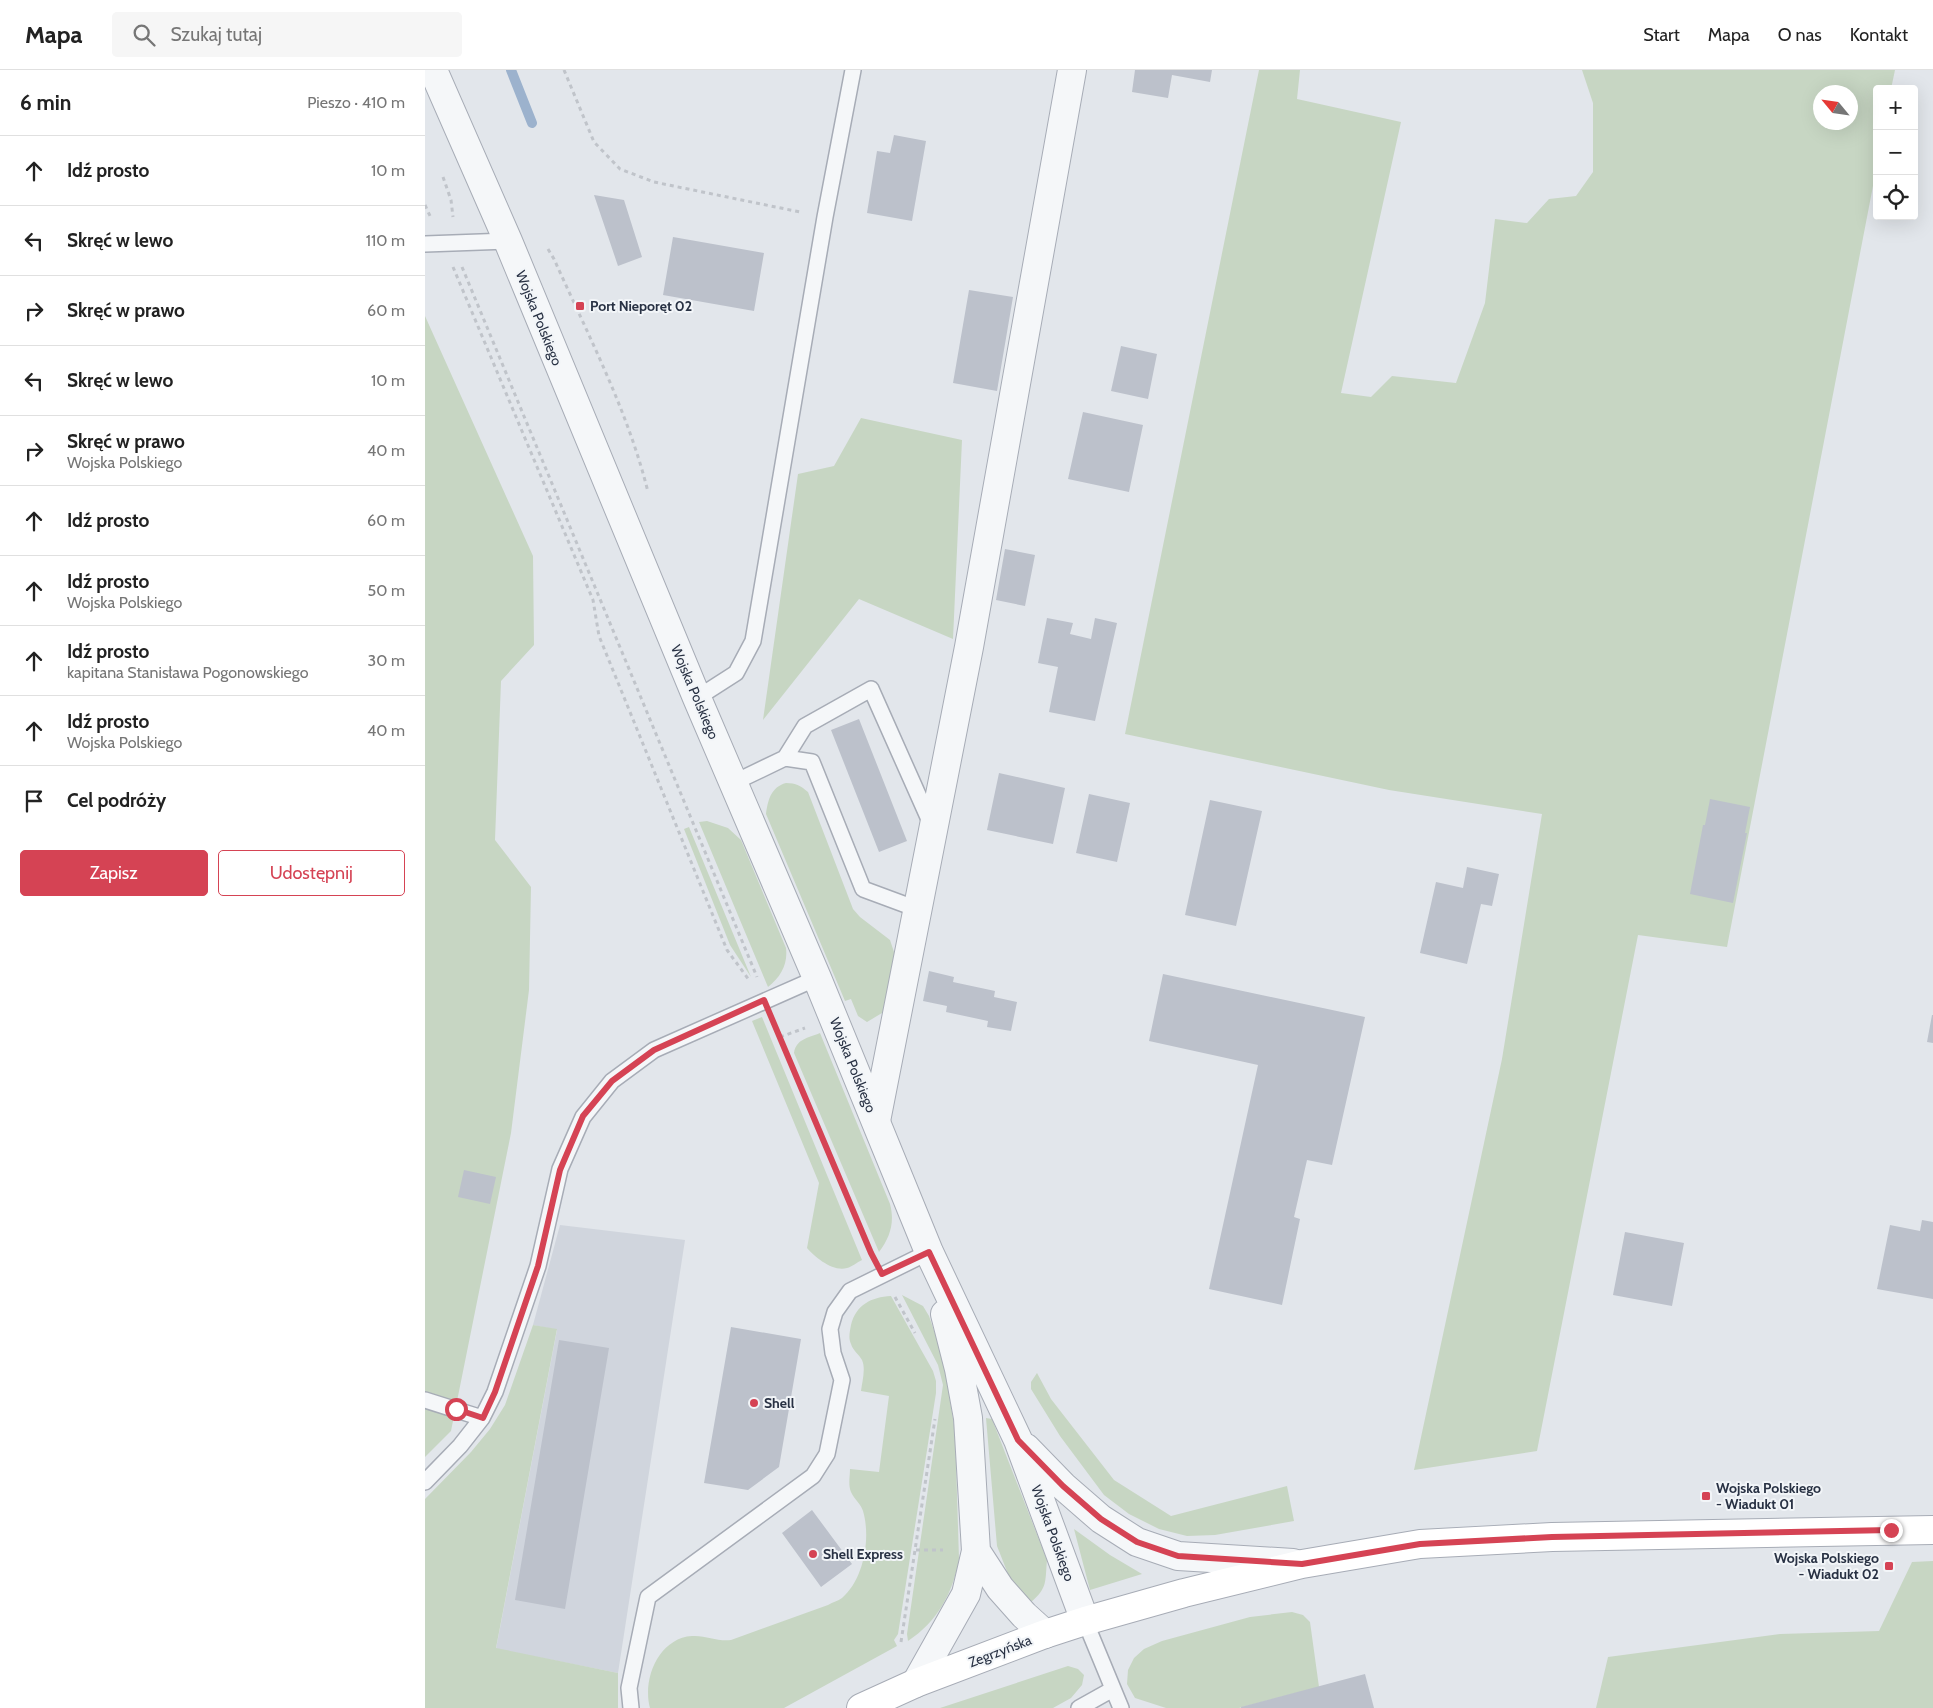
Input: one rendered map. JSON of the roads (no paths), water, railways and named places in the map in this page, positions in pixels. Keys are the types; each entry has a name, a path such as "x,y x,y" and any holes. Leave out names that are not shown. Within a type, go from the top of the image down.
{"main road":[{"path":"1085,1621 1184,1593 1302,1564 1420,1544 1552,1537 1933,1530"},
{"name":"Zegrzyńska","path":"916,1683 1045,1634 1085,1621"},
{"path":"861,1708 916,1683"}],"street":[{"name":"Wojska Polskiego","path":"433,70 508,241 697,698 817,978 929,1252 1018,1440 1085,1621"},
{"path":"876,1121 969,647 1072,70"},
{"path":"916,1683 966,1594 976,1551 968,1418 959,1369 929,1252"},
{"path":"1018,1440 1063,1486 1101,1519 1137,1542 1178,1556 1302,1564"},
{"path":"976,1551 1000,1588 1024,1616 1045,1634"}],"lane":[{"path":"697,698 736,673 753,641 825,217 853,70"},
{"path":"425,244 508,241"},
{"path":"733,783 785,758 805,726 871,689 933,830"},
{"path":"785,758 812,762 863,889 917,909"},
{"path":"425,1482 461,1446 483,1418 495,1392 538,1266 560,1170 583,1116 612,1081 654,1050 817,978"},
{"path":"631,1708 629,1688 647,1597 813,1476 827,1454 842,1380 833,1353 830,1329 835,1312 849,1291 929,1252"},
{"path":"425,1400 483,1418"},
{"path":"1085,1621 1121,1708"},
{"path":"1079,1708 1113,1689"}],"waterway":[{"path":"511,70 532,123"}],"place":[{"name":"Port Nieporęt 02","path":"580,306"},
{"name":"Shell","path":"754,1403"},
{"name":"Wojska Polskiego - Wiadukt 01","path":"1706,1496"},
{"name":"Shell Express","path":"813,1554"},
{"name":"Wojska Polskiego - Wiadukt 02","path":"1889,1566"}]}
